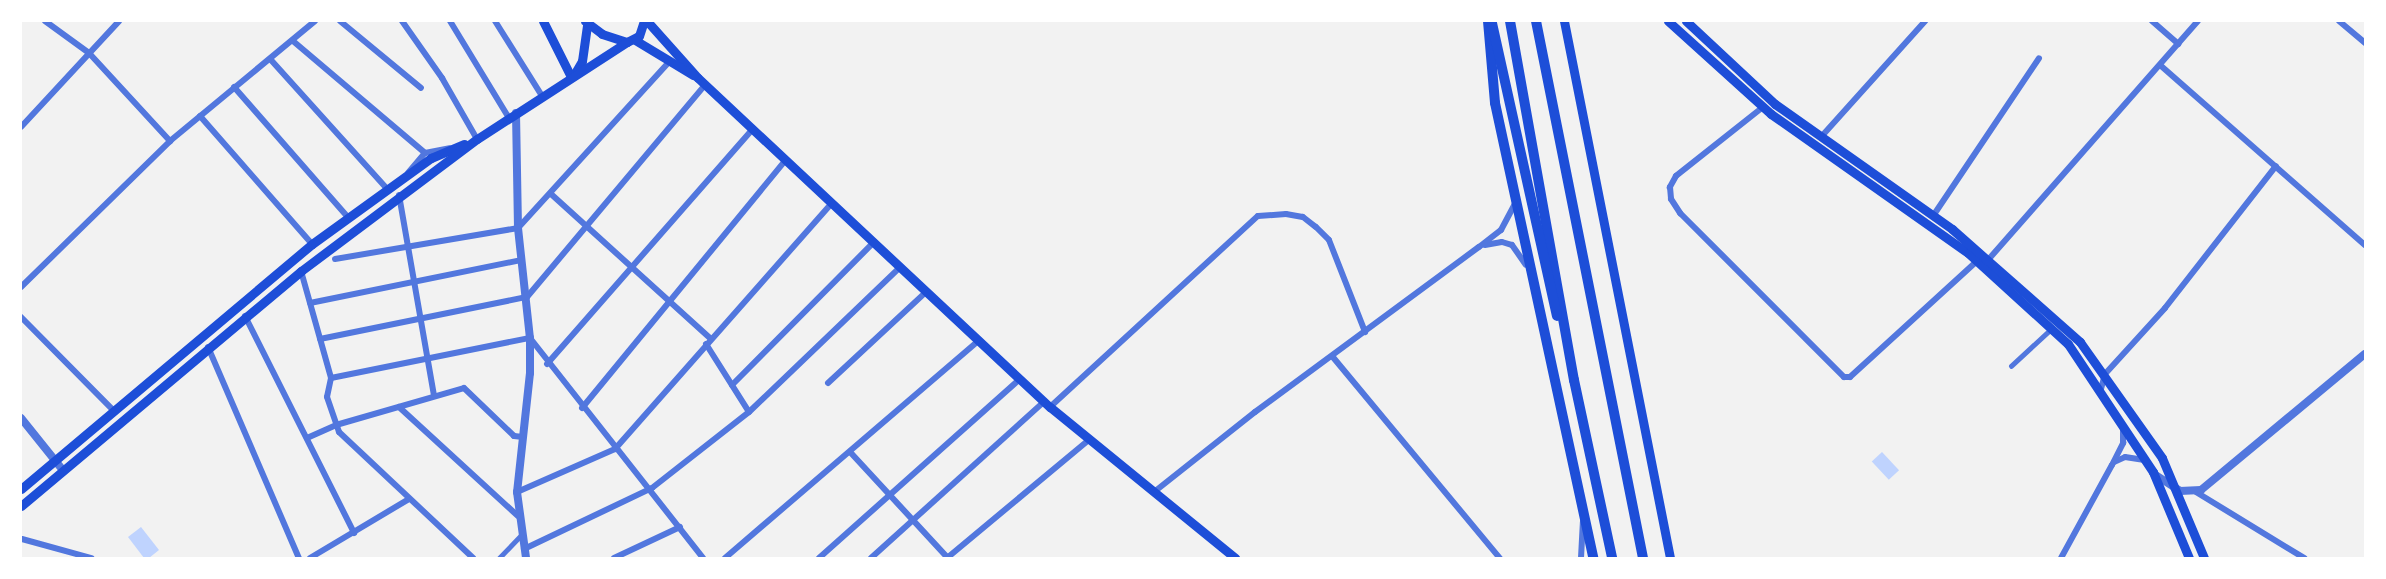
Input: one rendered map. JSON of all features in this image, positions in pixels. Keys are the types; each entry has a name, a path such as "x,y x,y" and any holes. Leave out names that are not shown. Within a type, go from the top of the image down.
{"highway":[{"path":"1490,21 1495,103 1593,558"},
{"path":"1490,21 1539,246 1574,380"},
{"path":"1510,21 1574,380 1612,558"},
{"path":"1536,21 1643,558"}],"main road":[{"path":"543,21 571,77"},
{"path":"21,506 62,469 301,271 399,195 477,139 571,77 631,41 645,21 701,81 1048,404 1235,558"},
{"path":"1564,21 1670,558"},
{"path":"1668,21 1763,107 1977,261 2052,328 2079,356 2152,469 2189,558"},
{"path":"1686,21 1770,100 1933,216 1988,260 2080,342 2105,374 2159,453 2178,490 2204,558"},
{"path":"571,77 582,61 586,22 612,39 631,41 701,81"},
{"path":"21,489 312,244 408,174 457,147 477,139"}],"street":[{"path":"45,21 89,53 170,141"},
{"path":"21,127 119,21"},
{"path":"21,287 170,141 234,87 271,60 315,21"},
{"path":"340,21 421,88"},
{"path":"402,21 442,78 477,139"},
{"path":"450,21 512,116 518,228 530,338 518,492 518,516 525,554 652,488 749,412 900,267"},
{"path":"495,21 542,96"},
{"path":"1821,137 1925,21"},
{"path":"2152,21 2178,44"},
{"path":"1988,260 2198,21"},
{"path":"2339,21 2365,43"},
{"path":"293,41 425,153"},
{"path":"1933,216 2039,58"},
{"path":"271,60 387,189"},
{"path":"335,259 518,228 668,63"},
{"path":"2160,65 2365,245"},
{"path":"320,339 527,297 701,81"},
{"path":"234,87 348,217"},
{"path":"1763,107 1676,176 1670,187 1671,199 1680,213 1844,377 1850,377 1977,261"},
{"path":"200,117 312,244"},
{"path":"547,364 753,129"},
{"path":"408,174 425,153 457,147"},
{"path":"582,408 786,160"},
{"path":"2101,389 2105,374 2165,308 2276,166"},
{"path":"551,194 669,302 709,342 749,412"},
{"path":"399,195 434,396"},
{"path":"1154,492 1501,230 1516,195"},
{"path":"518,492 615,449 832,202"},
{"path":"871,558 1048,404 1258,216 1273,213 1302,218 1323,233 1365,332"},
{"path":"732,385 874,242"},
{"path":"1479,248 1492,242 1512,245 1521,253 1533,279"},
{"path":"310,303 521,260"},
{"path":"301,271 331,378 327,397 336,425 345,439 473,558"},
{"path":"828,383 927,291"},
{"path":"245,316 354,532"},
{"path":"21,317 113,410"},
{"path":"2011,366 2052,328"},
{"path":"530,338 547,364 615,449 652,488 703,558"},
{"path":"331,378 530,338"},
{"path":"725,558 851,453 979,340"},
{"path":"208,347 299,558"},
{"path":"2196,492 2365,354"},
{"path":"1332,356 1500,558"},
{"path":"819,558 1020,378"},
{"path":"307,438 336,425 464,388 514,436 524,437"},
{"path":"399,407 518,516"},
{"path":"21,418 62,469"},
{"path":"2061,558 2124,440 2121,423"},
{"path":"851,453 947,558 1090,439"},
{"path":"2112,465 2127,456 2152,469 2178,490 2196,492 2304,558"},
{"path":"310,558 409,499"},
{"path":"1581,558 1584,516"},
{"path":"614,558 680,527"},
{"path":"499,558 521,535"},
{"path":"21,539 91,558"}],"water":[{"path":"1882,452 1899,470 1889,480 1872,462"},
{"path":"141,527 159,550 149,558 144,558 128,537"}]}
